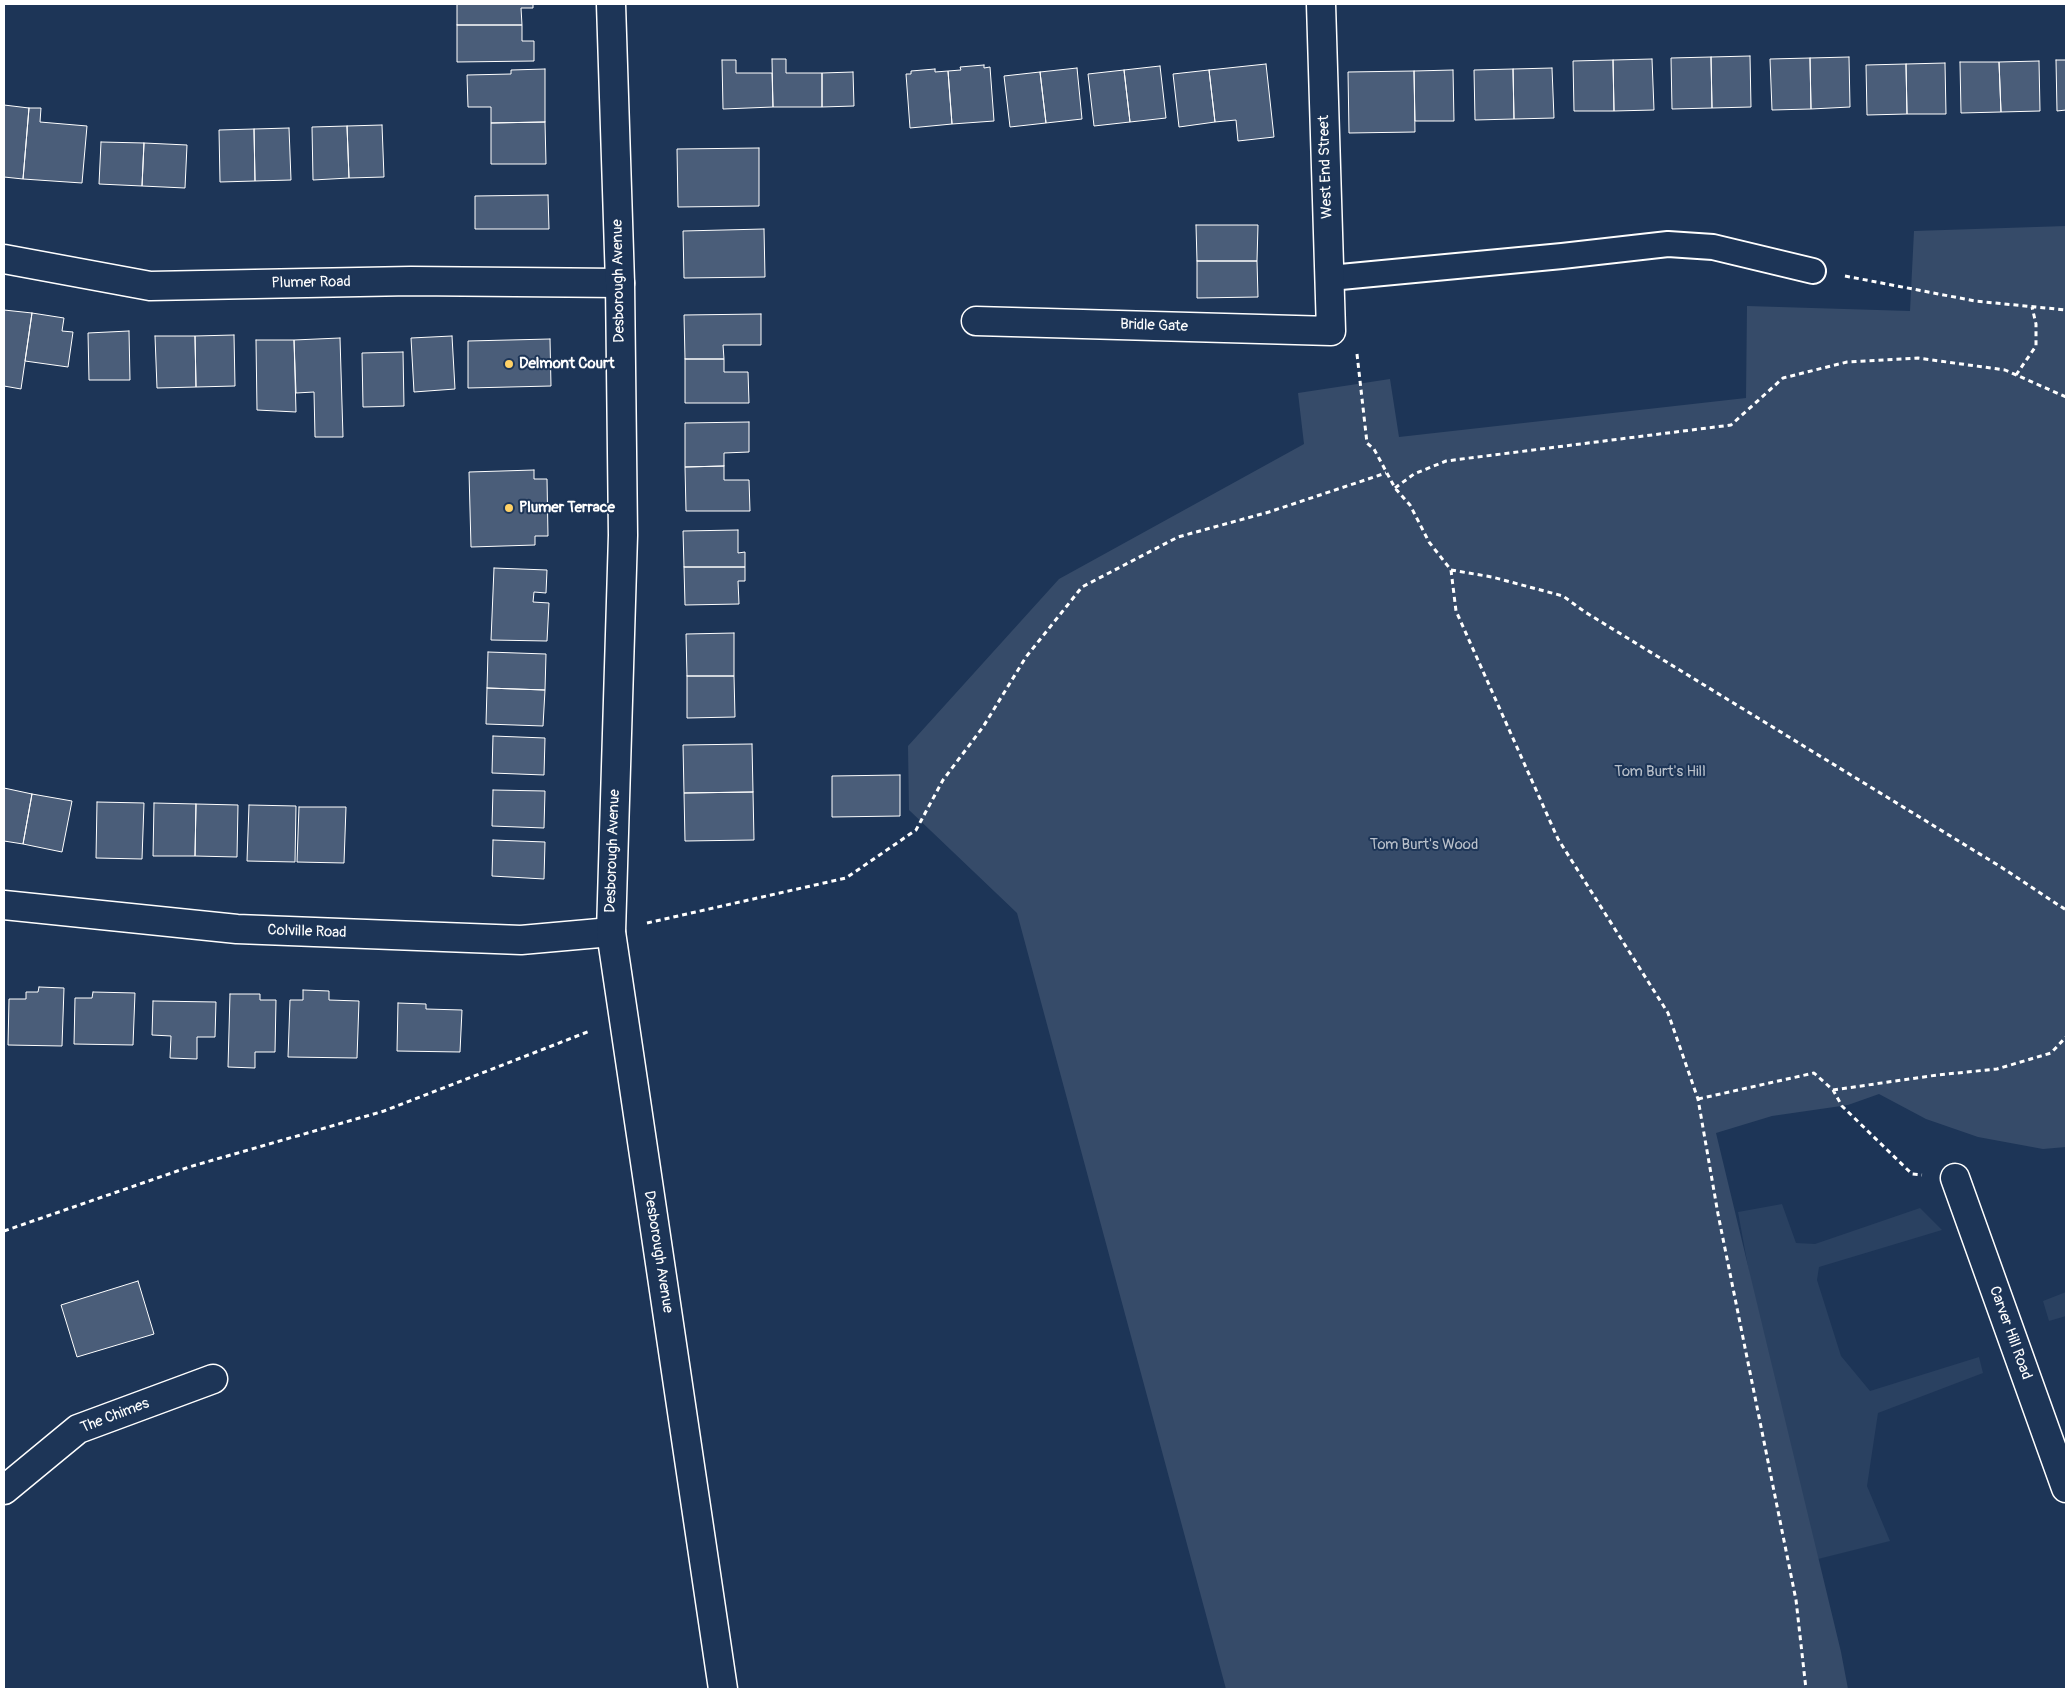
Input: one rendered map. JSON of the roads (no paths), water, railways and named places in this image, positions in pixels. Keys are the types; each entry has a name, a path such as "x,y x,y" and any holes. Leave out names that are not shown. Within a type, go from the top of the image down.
{"street":[{"name":"Desborough Avenue","path":"611,4 620,283 623,535 611,932 723,1689"},
{"name":"West End Street","path":"1321,4 1331,331"},
{"name":"Plumer Road","path":"4,259 150,286 411,281 620,283"},
{"name":"Bridle Gate","path":"976,321 1331,331"},
{"name":"Colville Road","path":"4,905 237,930 521,940 611,932"},
{"name":"Carver Hill Road","path":"1955,1178 2066,1488"},
{"name":"The Chimes","path":"4,1490 78,1429 213,1379"}],"lane":[{"path":"1330,278 1668,244 1713,247 1813,271"}],"place":[{"name":"Delmont Court","path":"509,364"},
{"name":"Plumer Terrace","path":"509,508"}],"park label":[{"name":"Tom Burt's Hill","path":"1660,772"},
{"name":"Tom Burt's Wood","path":"1424,845"}]}
